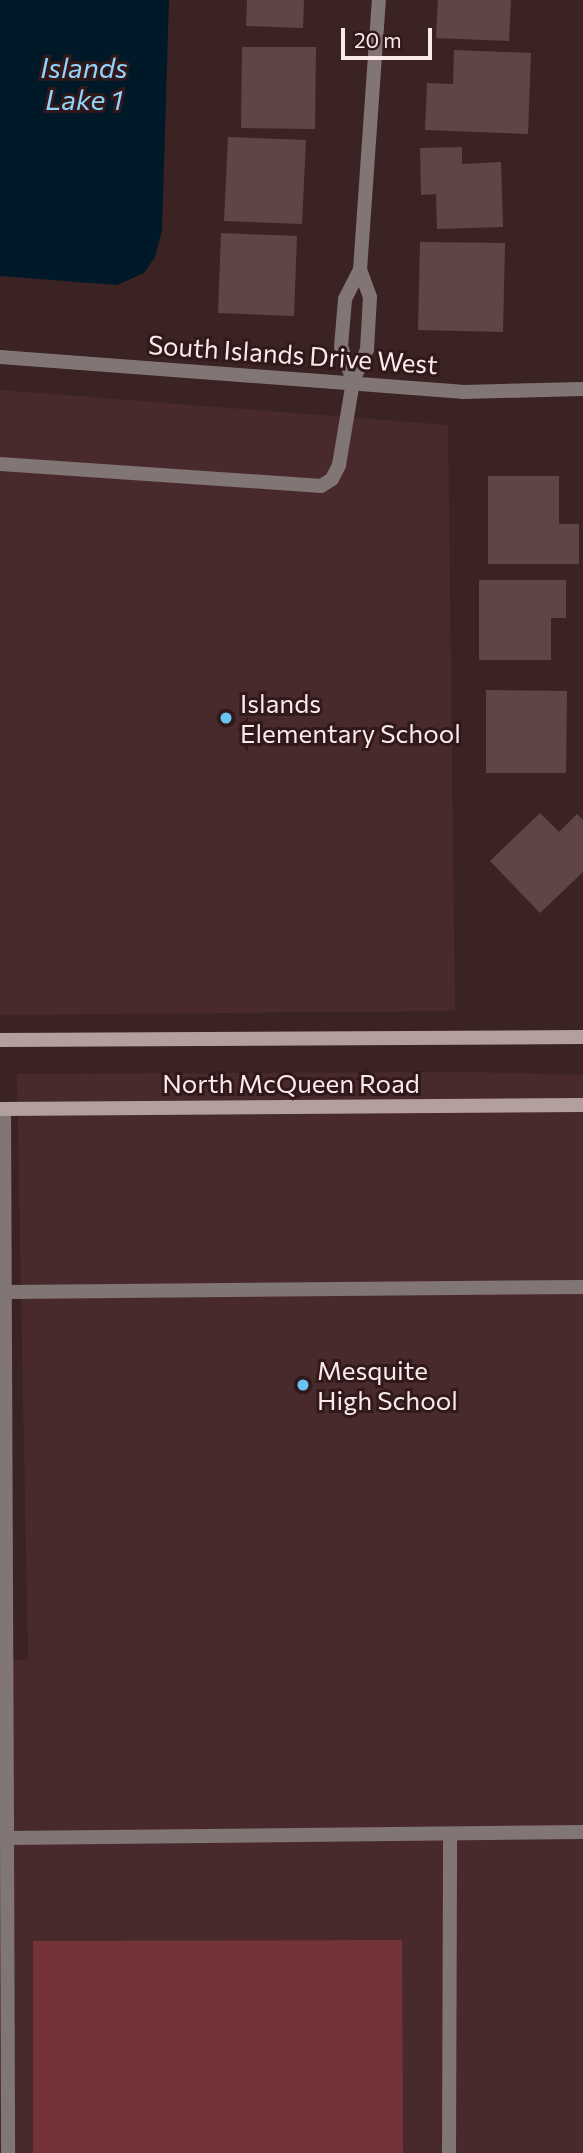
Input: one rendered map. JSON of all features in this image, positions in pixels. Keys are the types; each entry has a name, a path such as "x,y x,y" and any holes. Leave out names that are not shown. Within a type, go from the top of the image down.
{"main road":[{"name":"North McQueen Road","path":"0,1040 583,1037"},
{"name":"North McQueen Road","path":"2,1109 583,1105"}],"street":[{"path":"353,381 341,347 345,299 360,270 379,0"},
{"path":"0,464 321,486 332,479 340,465 353,381 367,349 370,297 360,270"},
{"name":"South Islands Drive West","path":"0,357 462,391 583,389"},
{"path":"2,1109 6,1292 8,2153"},
{"path":"6,1292 583,1287"},
{"path":"7,1838 583,1832"},
{"path":"449,2153 450,1835"}],"shaded area":[{"name":"Islands Elementary School","path":"0,390 448,425 455,1011 0,1015"},
{"name":"Mesquite High School","path":"470,1072 583,1075 583,2153 0,2153 0,1660 28,1660 17,1074"},
{"path":"402,1940 403,2153 33,2153 33,1941"}],"water":[{"name":"Islands Lake 1","path":"0,0 169,0 162,231 155,257 144,273 117,285 0,276"}],"building":[{"path":"247,0 304,0 303,28 246,26"},
{"path":"438,0 511,0 509,41 436,38"},
{"path":"242,47 316,47 315,129 241,128"},
{"path":"454,50 531,53 528,134 425,130 427,83 453,84"},
{"path":"228,137 306,140 302,224 224,221"},
{"path":"462,147 462,164 501,162 503,227 437,229 436,194 421,195 420,148"},
{"path":"221,233 297,236 294,316 218,313"},
{"path":"420,242 505,243 503,332 418,330"},
{"path":"488,476 559,476 559,524 579,524 579,564 488,564"},
{"path":"479,580 566,580 566,618 551,618 551,660 479,660"},
{"path":"486,690 567,691 566,773 486,773"},
{"path":"540,813 559,832 577,814 583,820 583,872 540,913 490,861"}],"place":[{"name":"Islands Elementary School","path":"226,718"},
{"name":"Mesquite High School","path":"303,1385"}]}
